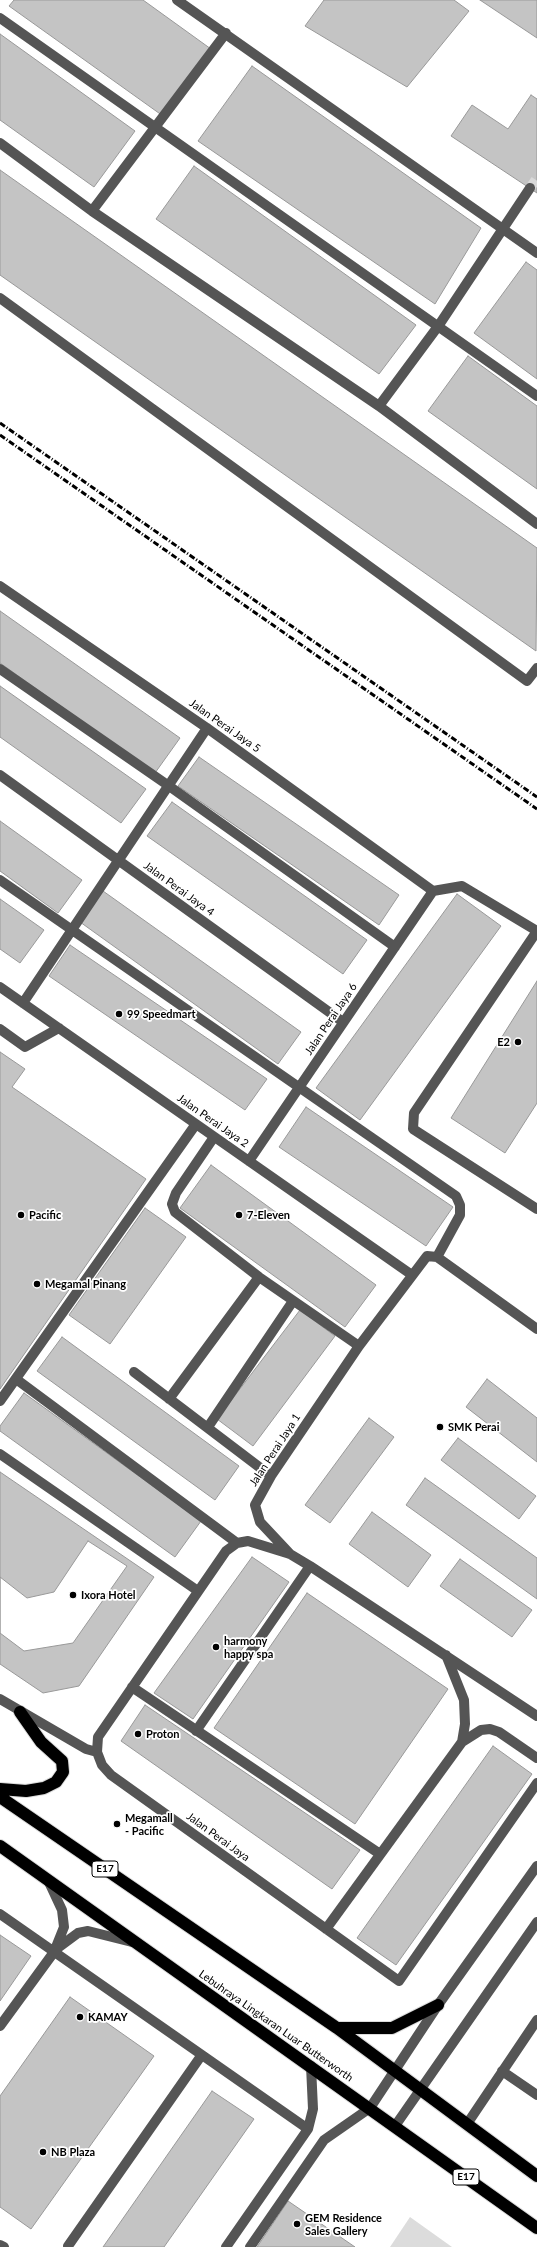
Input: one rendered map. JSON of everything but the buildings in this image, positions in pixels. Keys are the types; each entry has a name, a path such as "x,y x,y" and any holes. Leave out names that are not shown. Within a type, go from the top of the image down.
{"highway":[{"path":"0,1789 26,1791 44,1788 56,1782 63,1772 62,1761 41,1742 20,1712"},
{"name":"E17","path":"0,1797 337,2028 537,2176"},
{"name":"Lebuhraya Lingkaran Luar Butterworth","path":"0,1846 537,2228"},
{"path":"337,2028 392,2028 438,2005"}],"street":[{"path":"177,0 537,253"},
{"path":"0,18 155,128 439,325 537,396"},
{"path":"92,211 226,33"},
{"path":"0,143 92,211 379,406 537,524"},
{"path":"379,406 439,325 530,188"},
{"path":"0,298 532,682 537,668"},
{"name":"Jalan Perai Jaya 5","path":"0,586 207,728 433,891"},
{"path":"0,669 169,786 395,947"},
{"path":"23,1003 207,728"},
{"name":"Jalan Perai Jaya 4","path":"0,776 343,1022"},
{"path":"0,880 456,1196 460,1205 460,1214 437,1257 537,1329"},
{"path":"433,891 462,886 537,931 414,1113 413,1129 537,1209"},
{"name":"Jalan Perai Jaya 6","path":"249,1161 433,891"},
{"name":"Jalan Perai Jaya 2","path":"0,987 412,1275"},
{"path":"0,1029 25,1047 59,1028"},
{"path":"0,1401 196,1124"},
{"path":"214,1137 176,1193 172,1204 175,1212 259,1277 359,1346"},
{"name":"Jalan Perai Jaya 1","path":"290,1554 260,1522 255,1505 271,1476 359,1346 427,1256 437,1257"},
{"path":"169,1399 259,1277"},
{"path":"208,1427 293,1301"},
{"path":"134,1372 271,1476"},
{"path":"16,1379 237,1543"},
{"path":"0,1454 198,1591"},
{"path":"0,1699 20,1712 86,1748 97,1752 98,1737 226,1551 237,1543 248,1541 290,1554 310,1566 537,1716"},
{"path":"196,1731 310,1566"},
{"path":"446,1655 464,1700 465,1724 462,1742"},
{"path":"132,1687 380,1854"},
{"path":"326,1929 462,1742 481,1730 490,1729 499,1732 537,1758"},
{"name":"Jalan Perai Jaya","path":"97,1752 102,1765 111,1775 399,1981 537,1783"},
{"path":"250,2247 324,2140 370,2108 438,2005 537,1866"},
{"path":"0,2026 54,1952 64,1927 65,1918 48,1880"},
{"path":"0,1914 200,2056 308,2129"},
{"path":"395,2126 537,1922"},
{"path":"54,1952 78,1933 88,1931 133,1942"},
{"path":"467,2124 537,2020"},
{"path":"68,2246 200,2056"},
{"path":"226,2247 308,2129 313,2108 310,2066"},
{"path":"502,2071 537,2095"},
{"path":"0,2245 4,2247"}],"shaded area":[{"path":"410,2217 452,2247 390,2247"}],"tunnel":[{"path":"530,188 537,178"}],"railway":[{"path":"0,423 537,797"},
{"path":"0,435 537,809"}],"place":[{"name":"99 Speedmart","path":"119,1014"},
{"name":"E2","path":"518,1042"},
{"name":"Pacific","path":"21,1215"},
{"name":"7-Eleven","path":"239,1215"},
{"name":"Megamal Pinang","path":"37,1284"},
{"name":"SMK Perai","path":"440,1427"},
{"name":"Ixora Hotel","path":"73,1595"},
{"name":"harmony happy spa","path":"216,1647"},
{"name":"Proton","path":"138,1734"},
{"name":"Megamall - Pacific","path":"117,1824"},
{"name":"KAMAY","path":"80,2017"},
{"name":"NB Plaza","path":"43,2152"},
{"name":"GEM Residence Sales Gallery","path":"297,2224"}]}
